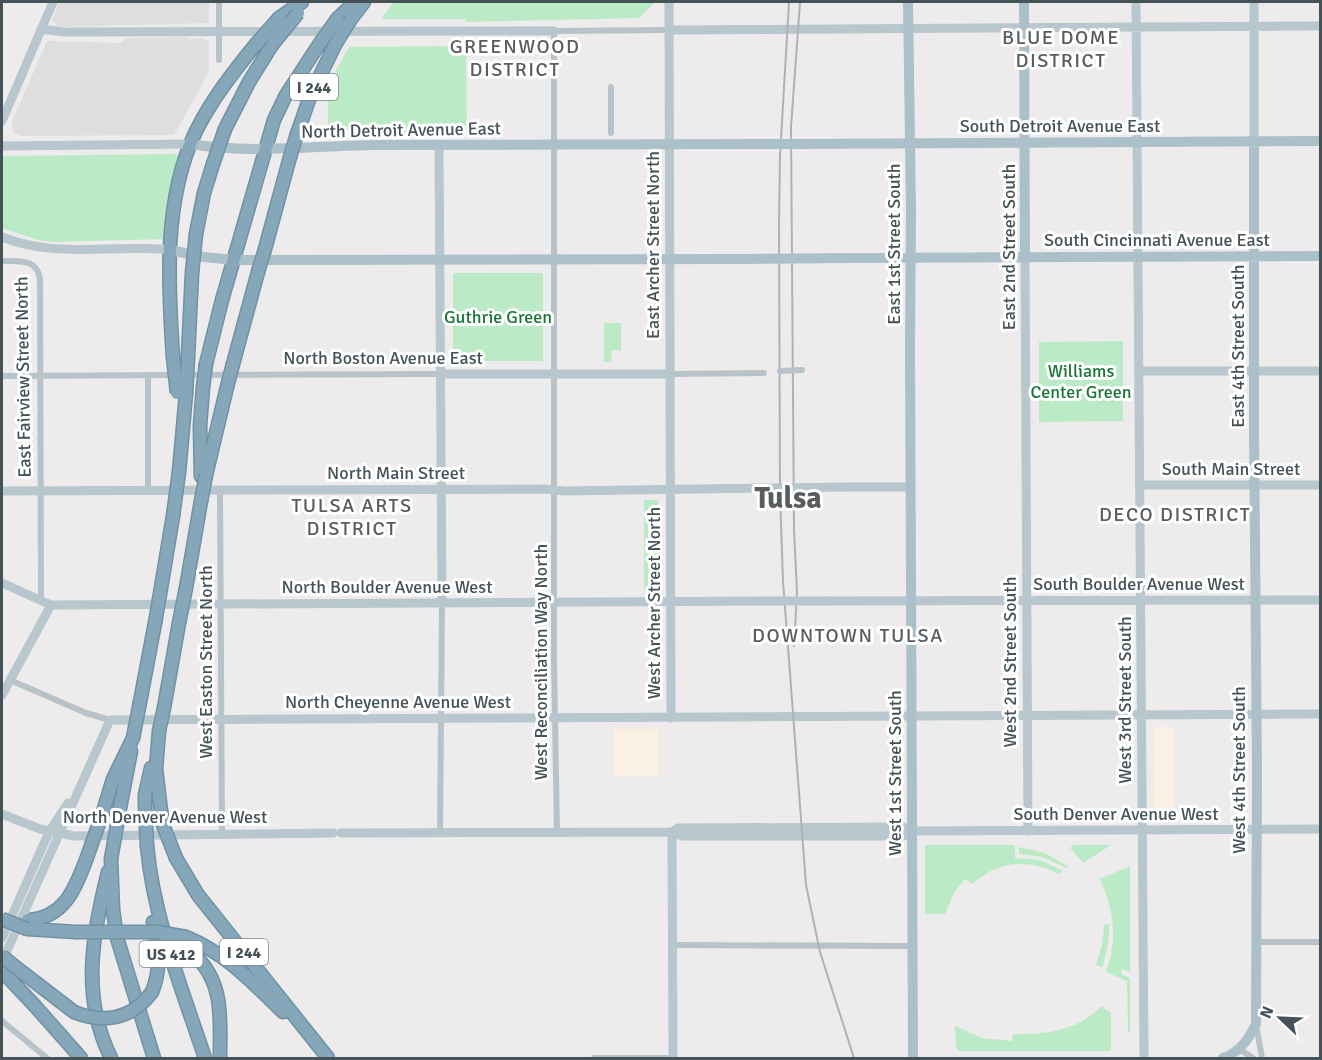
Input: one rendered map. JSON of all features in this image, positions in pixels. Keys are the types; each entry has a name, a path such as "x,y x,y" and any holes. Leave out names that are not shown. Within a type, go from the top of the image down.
{"highway":[{"path":"181,394 173,357 169,308 170,250 177,193 191,144 220,90 256,44 279,18 308,2"},
{"path":"203,475 200,426 206,364 265,148 282,102 337,19 355,2"},
{"name":"I 244","path":"328,1059 198,895 176,858 163,825 156,769 159,731 201,501 203,475 226,387 290,158 311,94 336,43 364,2"},
{"path":"111,1059 95,1014 91,976 96,925 111,859 173,516 181,455 181,394 188,357 196,234 204,193 225,129 249,82 300,7"},
{"name":"US 412","path":"159,731 145,805 151,876 162,927 206,1059"},
{"path":"2,918 28,920 47,916 69,900 86,860 112,779 133,738"},
{"path":"2,956 74,1012 101,1019 118,1017 135,1009 152,992 158,975 159,958 147,883 147,846"},
{"name":"US 412","path":"111,859 113,910 117,938 154,1059"},
{"path":"2,918 27,929 40,931 158,932 186,937 206,945 229,960 316,1044"},
{"path":"138,933 173,940 192,952 209,972 220,1005 220,1059"},
{"path":"2,971 81,1059"},
{"path":"56,1030 75,1059"}],"main road":[{"name":"East 1st Street South","path":"908,2 911,143 910,487"},
{"name":"East 2nd Street South","path":"1024,2 1025,257"},
{"name":"East 4th Street South","path":"1254,141 1254,486"},
{"name":"South Detroit Avenue East","path":"800,144 1320,141"},
{"name":"North Detroit Avenue East","path":"191,144 265,148 800,144"},
{"name":"South Cincinnati Avenue East","path":"170,250 234,260 1320,256"},
{"name":"West 4th Street South","path":"1254,486 1256,1024"},
{"name":"West 1st Street South","path":"910,487 913,1059"},
{"path":"1223,1059 1245,1043 1256,1024"}],"street":[{"path":"2,121 53,2"},
{"path":"219,2 219,60"},
{"name":"East Archer Street North","path":"669,2 670,489"},
{"name":"West 3rd Street South","path":"1136,2 1144,1059"},
{"name":"East 4th Street South","path":"1254,2 1254,141"},
{"path":"41,29 63,32 219,32 1320,26"},
{"name":"West Reconciliation Way North","path":"554,31 557,833"},
{"path":"611,87 611,134"},
{"name":"North Detroit Avenue East","path":"2,146 191,144"},
{"path":"439,145 442,489 440,833"},
{"path":"2,237 25,245 51,250 170,250"},
{"name":"East 2nd Street South","path":"1025,257 1026,493"},
{"name":"East Fairview Street North","path":"2,261 33,264 38,270 40,279 41,601"},
{"path":"780,371 802,370"},
{"path":"1140,371 1320,371"},
{"name":"North Boston Avenue East","path":"2,376 764,373"},
{"path":"148,375 148,490"},
{"name":"South Main Street","path":"1141,485 1320,485"},
{"name":"North Main Street","path":"2,491 554,489 569,491 910,487"},
{"name":"West Easton Street North","path":"220,489 222,834"},
{"name":"West Archer Street North","path":"670,489 671,718"},
{"name":"West 2nd Street South","path":"1026,493 1028,831"},
{"name":"North Boulder Avenue West","path":"2,583 51,604 778,601"},
{"name":"South Boulder Avenue West","path":"778,601 1320,600"},
{"path":"2,695 51,604"},
{"name":"North Cheyenne Avenue West","path":"10,680 79,710 110,720 1320,714"},
{"path":"2,938 82,781 110,720"},
{"name":"North Denver Avenue West","path":"2,813 54,833 74,836 672,832 678,828 870,831"},
{"name":"South Denver Avenue West","path":"870,831 903,827 912,831 1320,829"},
{"path":"594,1058 673,1058 672,832"},
{"path":"2,962 54,833"},
{"path":"1256,942 1320,942"},
{"path":"672,945 912,946"},
{"path":"2,1021 47,1059"},
{"path":"1256,1024 1262,1059"},
{"path":"1239,1049 1253,1059"}],"shaded area":[{"path":"59,2 209,2 209,23 58,27 52,20"},
{"path":"187,37 190,40 203,39 209,42 209,72 174,135 22,136 13,133 12,122 47,41 121,43 130,38"},
{"path":"1153,727 1173,727 1174,818 1154,818"},
{"path":"613,729 659,729 659,776 614,776"}],"green space":[{"path":"394,2 655,2 639,18 466,22 465,19 381,19"},
{"path":"466,46 467,133 354,133 354,130 328,130 331,79 349,47"},
{"path":"176,154 181,159 167,235 164,239 53,242 38,240 2,228 2,156"},
{"name":"Guthrie Green","path":"453,273 543,273 543,361 453,361"},
{"path":"604,323 621,323 621,350 612,350 611,362 604,362"},
{"name":"Williams Center Green","path":"1123,341 1123,421 1039,422 1039,342"},
{"path":"644,500 658,500 658,590 644,590"},
{"path":"925,845 1015,845 1015,858 1040,860 1063,871 1059,874 1025,864 1014,864 992,870 973,884 965,879 954,893 945,914 925,914"},
{"path":"1073,845 1111,845 1083,863 1070,848"},
{"path":"1019,847 1045,853 1069,867 1066,868 1043,857 1019,854"},
{"path":"1130,866 1130,972 1122,969 1121,974 1130,978 1130,1032 1128,1032 1127,981 1106,972 1112,949 1113,925 1109,902 1100,879"},
{"path":"1109,924 1109,939 1103,967 1096,965 1102,945 1104,925"},
{"path":"1101,1006 1111,1013 1111,1051 959,1051 956,1047 955,1026 982,1038 1012,1041 1013,1034 1037,1034 1071,1026 1082,1021"}],"railway":[{"path":"789,2 780,156 779,222 780,494 783,581 806,885 820,952 854,1058"},
{"path":"794,646 797,593 794,529 791,127 800,2"}],"district":[{"name":"BLUE DOME DISTRICT","path":"1061,48"},
{"name":"GREENWOOD DISTRICT","path":"515,58"},
{"name":"Tulsa","path":"788,498"},
{"name":"DECO DISTRICT","path":"1175,514"},
{"name":"TULSA ARTS DISTRICT","path":"352,516"},
{"name":"DOWNTOWN TULSA","path":"848,635"}]}
